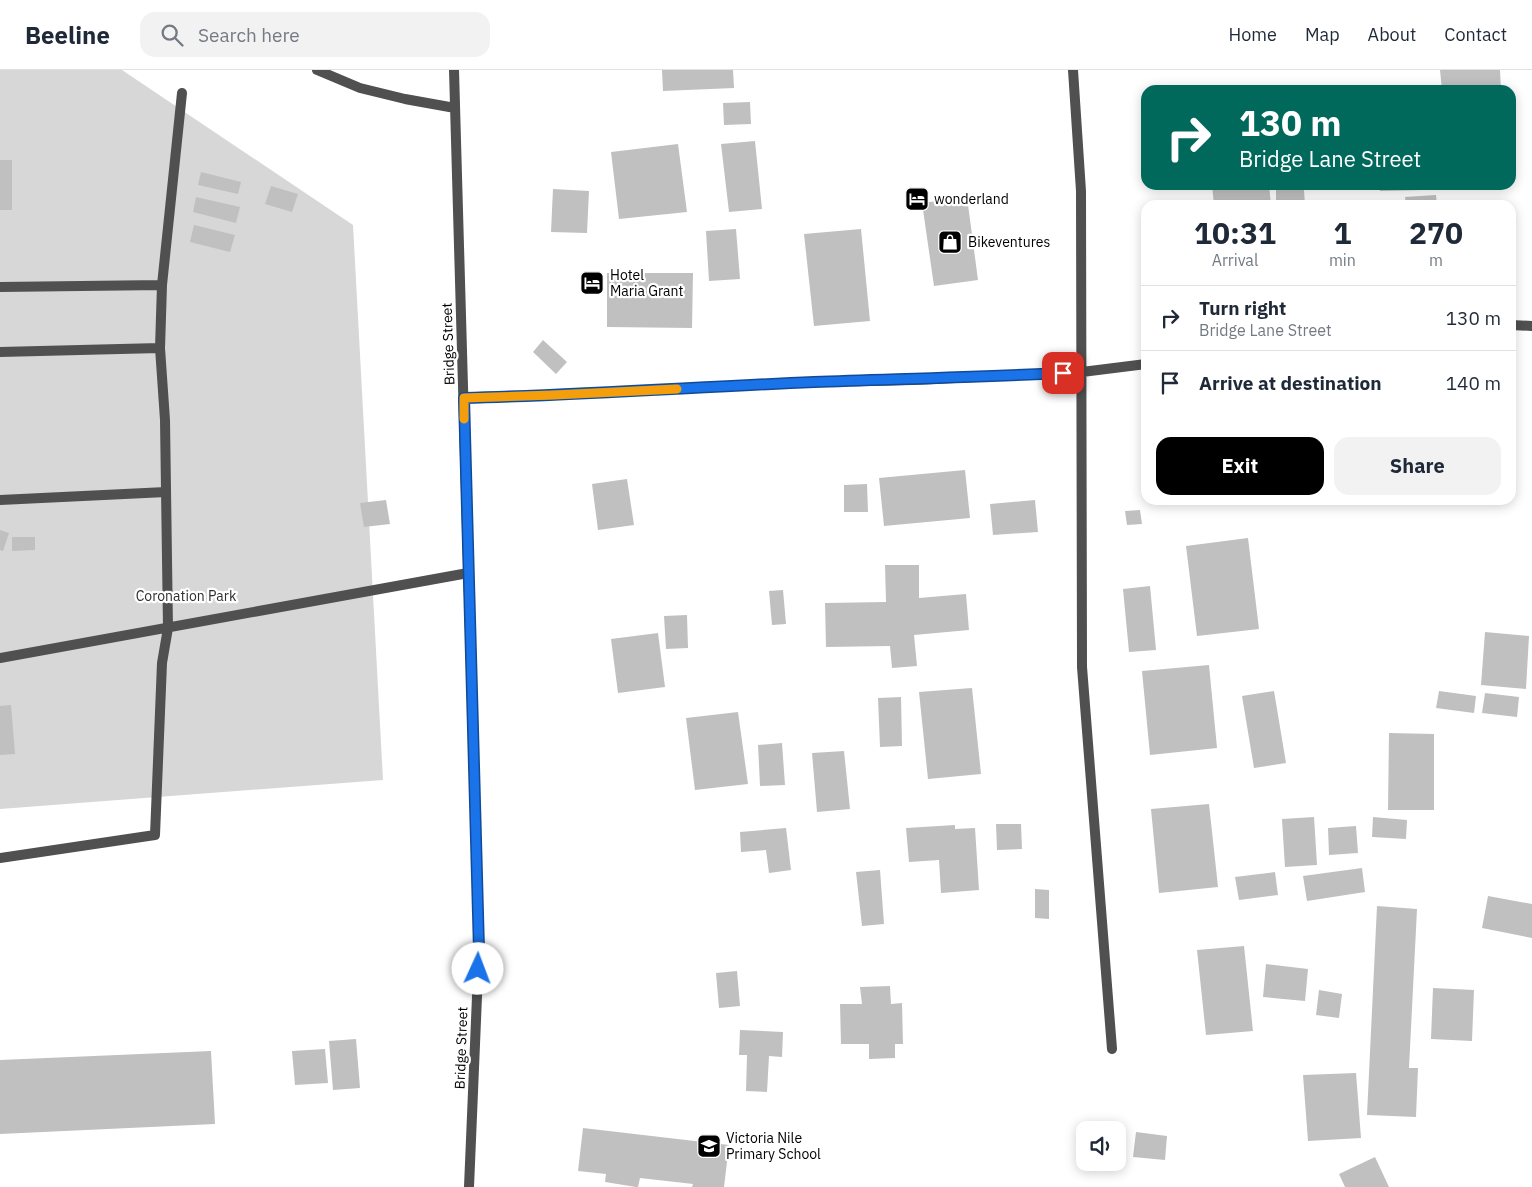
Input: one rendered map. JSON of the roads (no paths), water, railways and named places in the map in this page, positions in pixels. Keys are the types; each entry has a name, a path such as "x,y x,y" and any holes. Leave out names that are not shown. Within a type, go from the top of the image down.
{"street":[{"path":"317,70 360,88 455,108"},
{"name":"Bridge Street","path":"454,70 479,950 469,1187"},
{"path":"1073,70 1081,191 1082,667 1112,1049"},
{"path":"0,858 156,835 162,663 168,628 164,420 160,348 162,285 182,93"},
{"path":"0,287 162,285"},
{"path":"1516,325 1532,326"},
{"path":"0,352 160,348"},
{"path":"464,398 1082,372 1141,365"},
{"path":"0,500 166,492"},
{"path":"0,658 468,573"}],"place":[{"name":"wonderland","path":"917,199"},
{"name":"Bikeventures","path":"950,242"},
{"name":"Hotel Maria Grant","path":"592,283"},
{"name":"Victoria Nile Primary School","path":"709,1146"}],"park label":[{"name":"Coronation Park","path":"186,596"}]}
